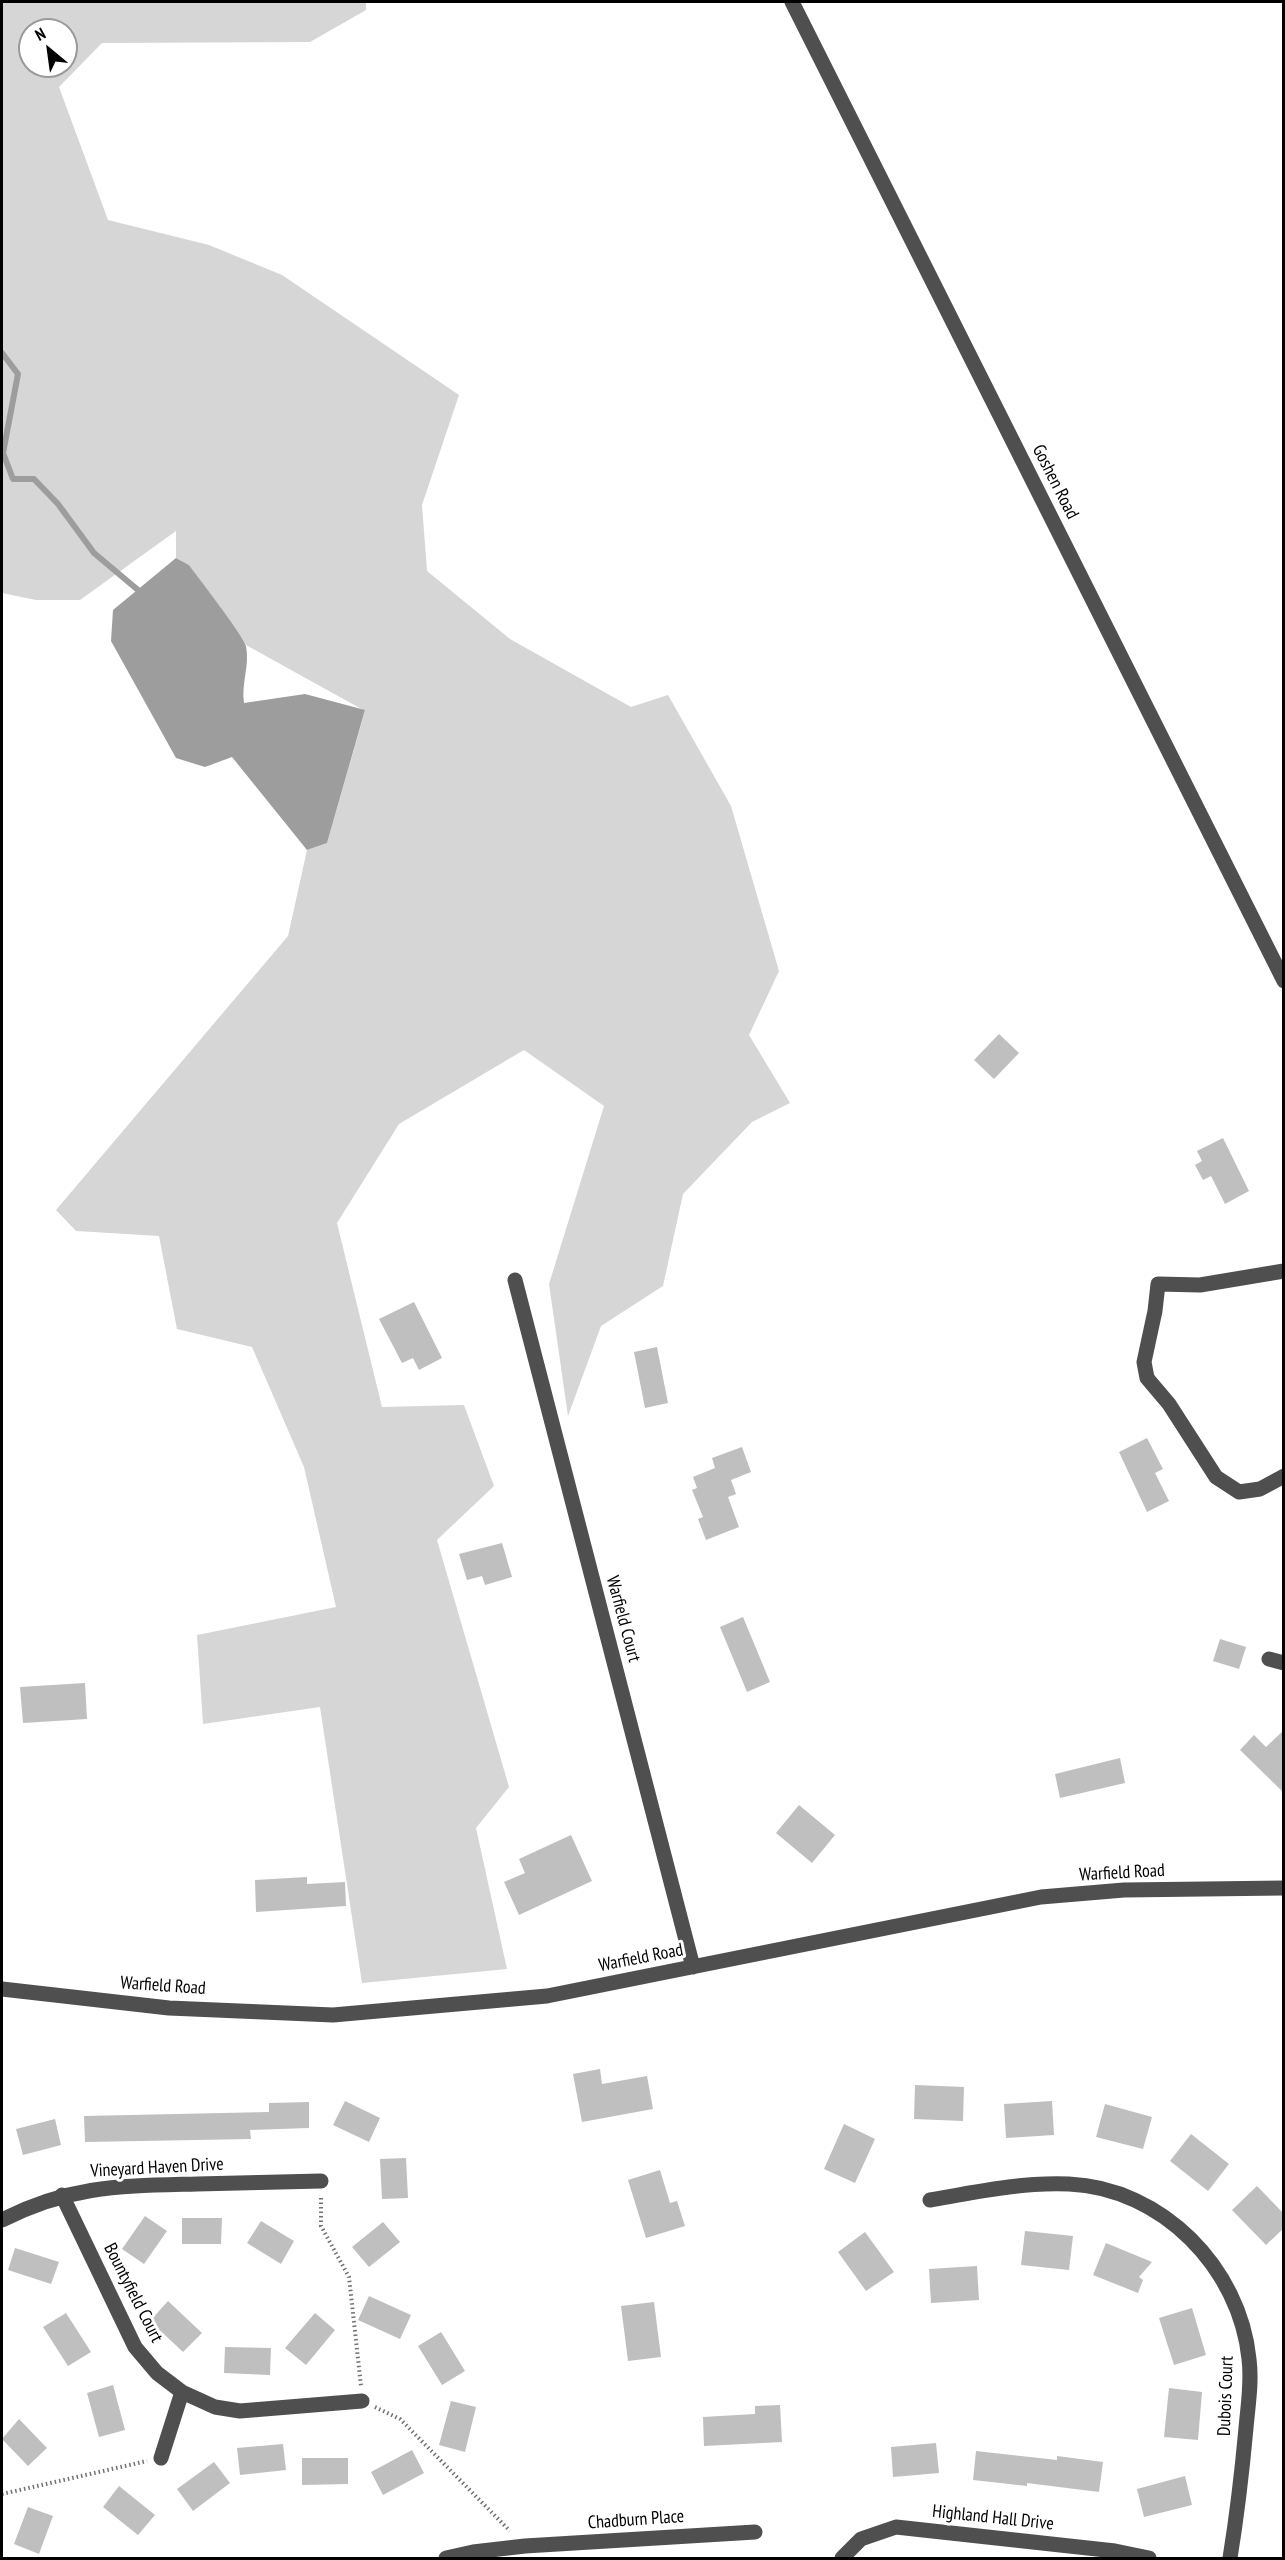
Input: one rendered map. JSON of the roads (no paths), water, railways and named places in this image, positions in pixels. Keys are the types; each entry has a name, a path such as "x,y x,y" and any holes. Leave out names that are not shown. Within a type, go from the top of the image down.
{"street":[{"name":"Goshen Road","path":"792,2 1278,957 1284,981"},
{"path":"1284,1271 1200,1286 1158,1284 1155,1311 1143,1362 1146,1378 1169,1404 1216,1478 1239,1492 1260,1489 1284,1476"},
{"name":"Warfield Court","path":"515,1280 693,1967"},
{"name":"Warfield Road","path":"2,1989 169,2008 333,2015 547,1996 1041,1897 1124,1890 1284,1888"},
{"name":"Vineyard Haven Drive","path":"2,2220 31,2205 62,2195 112,2186 321,2181"},
{"name":"Dubois Court","path":"930,2200 1029,2184 1071,2184 1115,2191 1144,2204 1176,2224 1207,2257 1230,2294 1245,2333 1250,2361 1240,2493 1230,2559"},
{"name":"Bountyfield Court","path":"62,2195 135,2347 157,2373 182,2392 215,2407 240,2411 362,2401"},
{"path":"161,2458 182,2392"},
{"name":"Highland Hall Drive","path":"842,2559 861,2540 896,2527 1116,2551 1149,2559"},
{"name":"Chadburn Place","path":"446,2559 473,2552 521,2551 755,2532"}],"waterway":[{"path":"2,353 18,374 3,453 13,479 34,479 58,504 94,553 138,590"}]}
